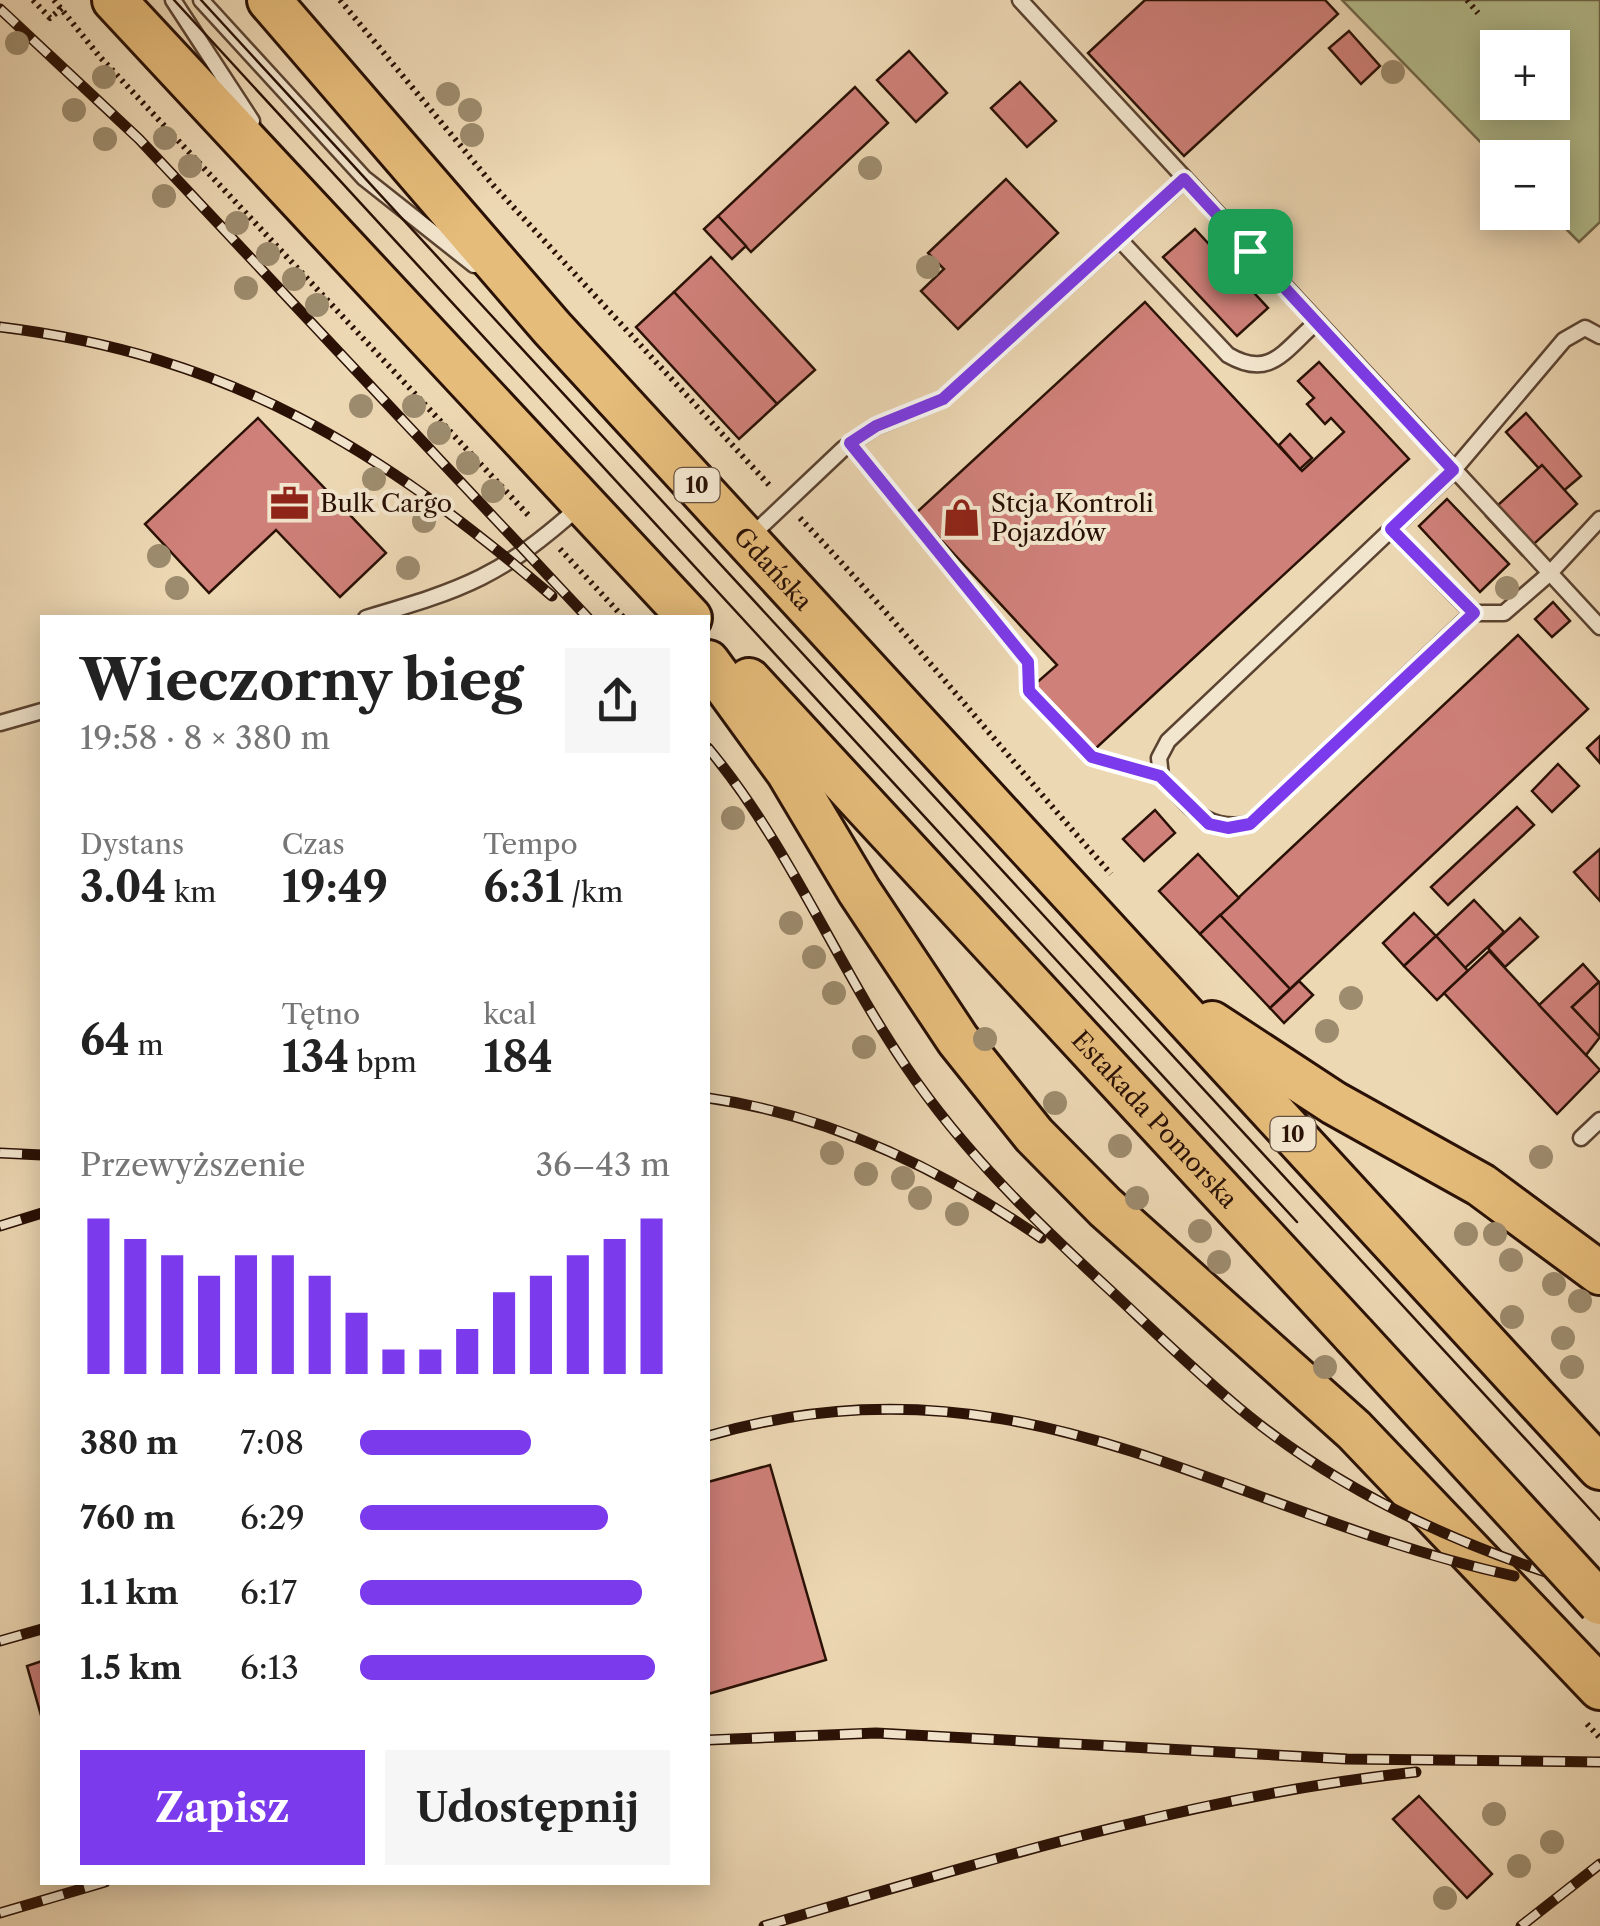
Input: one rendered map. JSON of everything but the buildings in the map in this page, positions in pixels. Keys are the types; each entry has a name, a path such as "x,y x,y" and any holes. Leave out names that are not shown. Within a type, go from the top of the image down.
{"main road":[{"path":"114,0 678,608"},
{"name":"Gdańska","path":"270,0 552,328 1164,995"},
{"name":"Estakada Pomorska","path":"710,638 1600,1603"},
{"path":"710,665 788,772 859,891 958,1040 1020,1119 1105,1207 1364,1440 1600,1688"},
{"path":"1164,995 1306,1086 1481,1184 1600,1273"},
{"name":"10","path":"1164,995 1600,1468"}],"lane":[{"path":"173,0 313,211"},
{"path":"201,0 364,178 552,328"},
{"path":"1020,0 1600,627"},
{"path":"747,540 850,443 876,426 943,399 1184,179"},
{"path":"1119,239 1228,355 1249,367 1265,366 1317,322"},
{"path":"1600,336 1585,328 1564,340 1453,470 1168,742 1159,758 1160,776 1209,824 1228,828 1250,824 1474,613 1504,613 1550,574 1600,519"},
{"path":"376,615 468,586 513,563 584,503"},
{"path":"1391,529 1474,613"},
{"path":"0,723 40,712"},
{"path":"1581,1138 1600,1120"}],"path":[{"path":"33,0 50,18 62,8"},
{"path":"54,0 100,58 621,615"},
{"path":"340,0 493,185 959,694 1028,783 1084,844"},
{"path":"1468,0 1478,13"},
{"path":"850,443 1028,662 1029,691 1092,757 1160,776"}],"green space":[{"path":"1342,0 1600,0 1600,222 1579,242 1567,230 1570,140 1480,142"}],"tram line":[{"path":"174,0 1297,1222"},
{"path":"201,0 1600,1520"}],"railway":[{"path":"0,9 139,139 585,615"},
{"path":"0,327 83,341 159,360 298,417 426,496 552,596"},
{"path":"710,751 763,824 881,1028 929,1099 1002,1185 1082,1264 1232,1402 1331,1474 1461,1540 1600,1589"},
{"path":"710,1098 797,1117 882,1148 964,1189 1041,1238"},
{"path":"0,1153 40,1155"},
{"path":"0,1226 40,1214"},
{"path":"710,1436 821,1413 926,1410 1025,1423 1121,1448 1409,1548 1514,1576"},
{"path":"0,1641 40,1630"},
{"path":"710,1740 876,1733 1347,1759 1600,1762"},
{"path":"764,1926 1087,1834 1250,1797 1416,1772"},
{"path":"1521,1926 1600,1864"},
{"path":"0,1913 95,1885"}],"place":[{"name":"Bulk Cargo","path":"290,503"},
{"name":"Stcja Kontroli Pojazdów","path":"961,517"}],"route":[{"path":"1184,179 1250,251 1453,470 1391,529 1474,613 1250,824 1228,828 1209,824 1160,776 1092,757 1029,691 1028,662 850,443 876,426 943,399 1184,179"}]}
